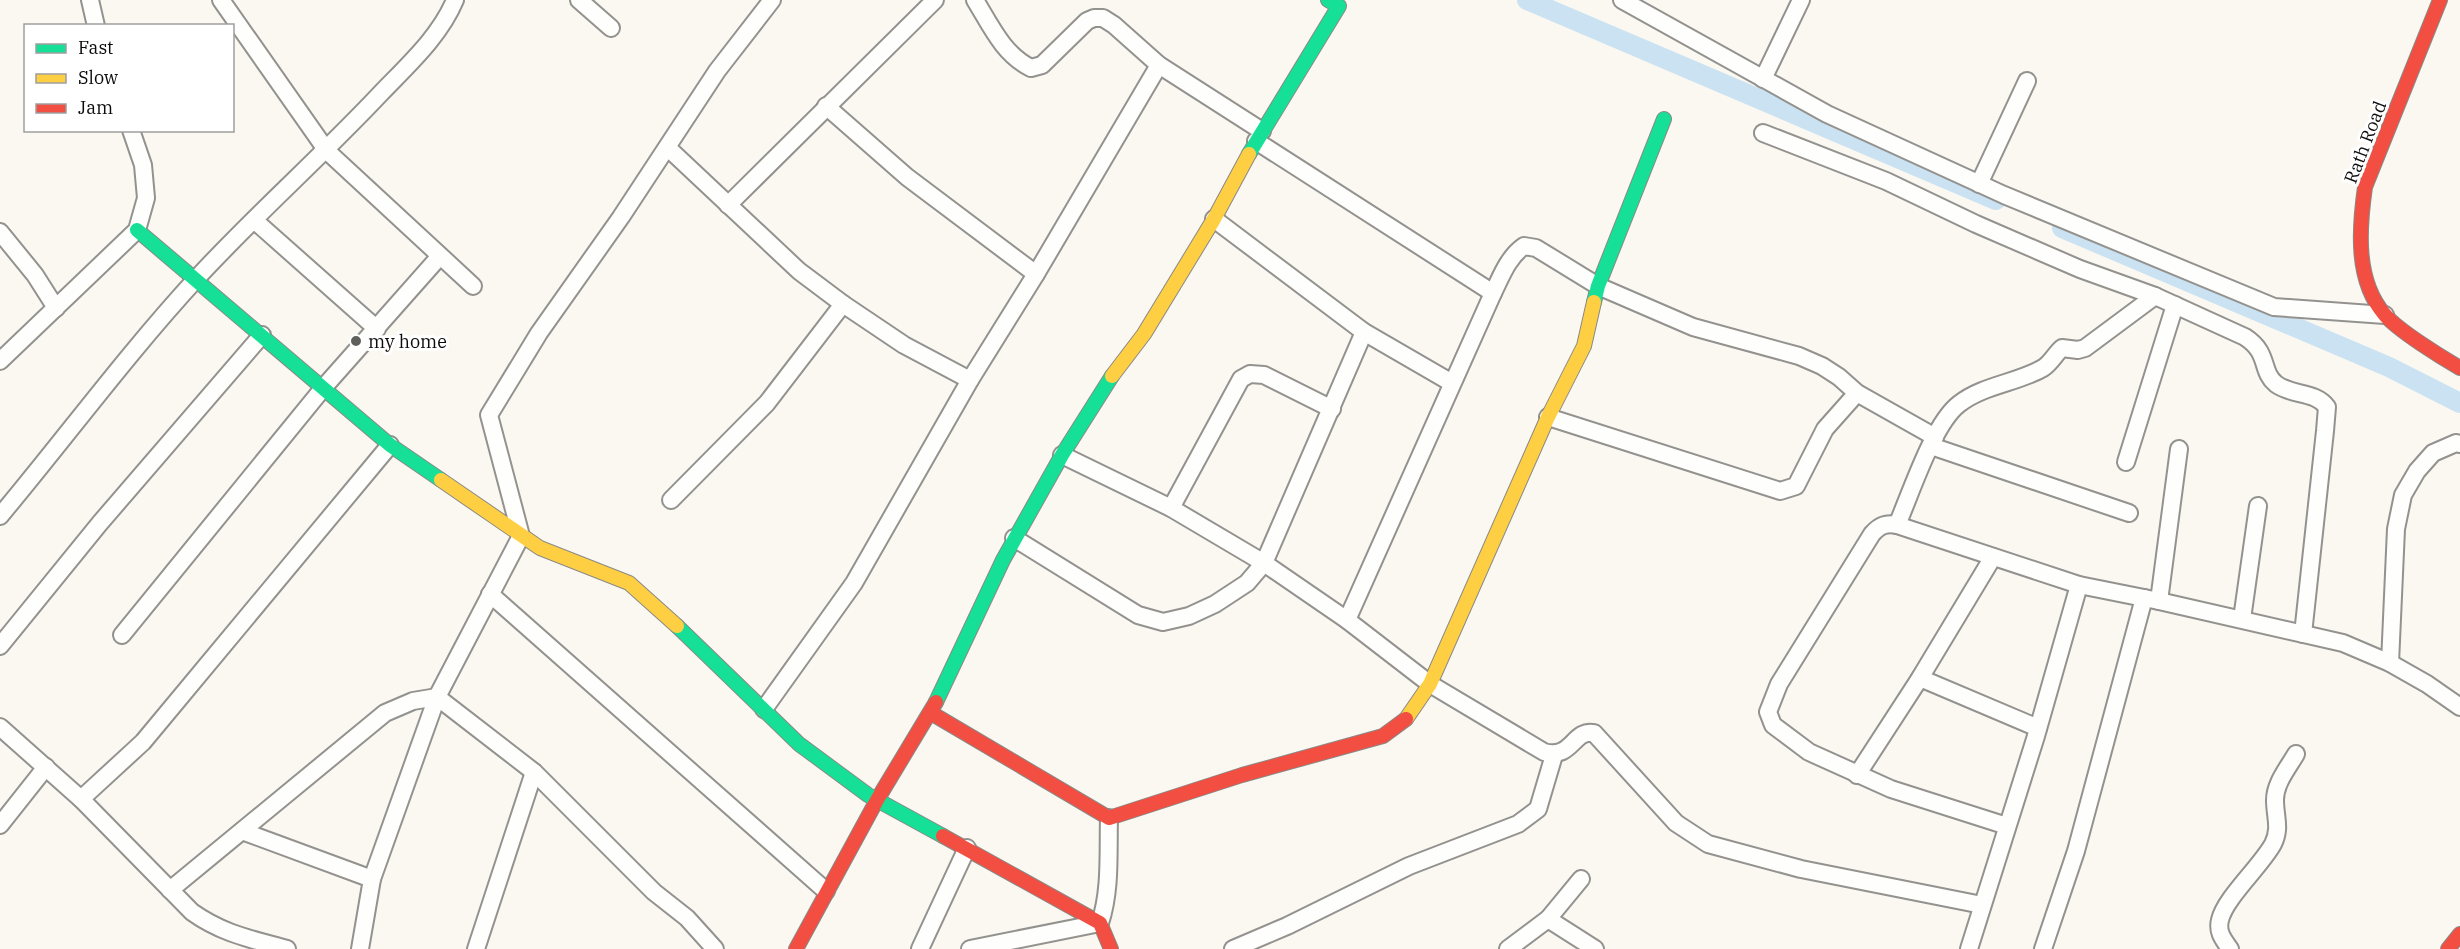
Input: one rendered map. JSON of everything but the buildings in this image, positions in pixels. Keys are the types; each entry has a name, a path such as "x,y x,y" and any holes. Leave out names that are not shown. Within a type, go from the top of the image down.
{"street":[{"path":"90,0 96,24"},
{"path":"221,0 327,151 473,286"},
{"path":"0,516 118,369 196,279 327,151 435,35 455,0"},
{"path":"579,0 611,28"},
{"path":"360,949 372,879 437,697 521,536 489,415 539,333 668,148 717,71 772,0"},
{"path":"728,205 935,0"},
{"path":"975,0 1005,50 1017,61 1031,68 1042,64 1087,21 1103,18 1159,65 1259,136 1493,293"},
{"path":"796,949 877,800 908,746 931,713 1014,538 1062,455 1113,374 1144,334 1214,219 1259,136 1339,6 1328,0"},
{"path":"1622,0 1827,114 1979,184 2274,307 2385,315"},
{"path":"1763,79 1801,0"},
{"name":"Rath Road","path":"2440,0 2365,187 2360,218 2360,250 2371,289 2385,315 2434,354 2460,368"},
{"path":"764,709 854,583 970,380 1036,274 1159,65"},
{"path":"1979,184 2027,81"},
{"path":"826,106 907,177 1036,274"},
{"path":"931,713 1109,818 1242,775 1383,736 1399,728 1414,712 1430,684 1548,417 1584,346 1599,286 1664,119"},
{"path":"0,361 137,230 146,198 143,165 132,132"},
{"path":"1763,133 1886,181 1976,224 2080,269 2175,305 2256,344 2262,351 2272,380 2285,389 2317,398 2327,408 2303,634"},
{"path":"668,148 799,271 904,345 970,380"},
{"path":"1214,219 1364,332 1452,383"},
{"path":"254,220 377,329"},
{"path":"137,230 390,444 540,548 629,583 701,647 799,744 877,800 1100,923 1111,949"},
{"path":"0,232 35,275 56,308"},
{"path":"1347,620 1493,293 1510,259 1524,246 1536,248 1599,286 1693,327 1799,356 1822,366 1857,393 1933,441 2129,513"},
{"path":"122,635 324,387 440,256"},
{"path":"1897,525 1933,441 1947,416 1959,404 1976,394 2046,366 2062,348 2078,350 2085,348 2155,296"},
{"path":"671,500 767,403 843,304"},
{"path":"2126,462 2175,305"},
{"path":"1014,538 1138,615 1164,622 1189,616 1215,603 1247,583 1264,563 1364,332"},
{"path":"0,646 100,523 262,335"},
{"path":"1172,508 1241,379 1250,374 1264,375 1332,409"},
{"path":"1548,417 1780,491 1796,486 1825,429 1857,393"},
{"path":"2390,663 2396,529 2403,495 2417,471 2433,453 2456,443 2460,444"},
{"path":"81,799 143,742 390,444"},
{"path":"2043,949 2076,851 2151,599 2179,449"},
{"path":"1062,455 1172,508 1264,563 1347,620 1430,684 1544,752 1554,755 1568,749 1582,734 1594,733 1676,823 1708,844 1800,869 1982,905"},
{"path":"2242,619 2258,506"},
{"path":"2007,826 1901,793 1857,775 1809,752 1773,725 1768,712 1779,684 1879,526 1888,523 1897,525 2079,585 2343,643 2390,663 2460,706"},
{"path":"1857,775 1920,678 1993,557"},
{"path":"1969,949 2038,728 2079,585"},
{"path":"490,594 826,891"},
{"path":"1920,678 2038,728"},
{"path":"170,890 385,713 413,701 437,697 534,771 654,892 687,918 716,949"},
{"path":"0,727 81,799 192,912 211,926 287,949"},
{"path":"2229,949 2220,935 2220,919 2272,846 2278,831 2275,800 2277,786 2296,754"},
{"path":"1233,949 1287,926 1409,866 1518,824 1538,808 1554,755"},
{"path":"0,825 46,767"},
{"path":"476,949 534,771"},
{"path":"1100,923 1104,911 1107,881 1109,818"},
{"path":"242,831 372,879"},
{"path":"920,949 967,848"},
{"path":"1508,949 1548,919 1581,879"},
{"path":"1548,919 1595,949"},
{"path":"970,949 1100,923"},
{"path":"2448,949 2460,934"}],"waterway":[{"path":"1527,0 1996,200"},
{"path":"2062,228 2389,367 2460,403"}],"traffic: fast":[{"path":"1249,154 1339,6 1328,0"},
{"path":"1594,302 1598,286 1664,119"},
{"path":"137,230 390,445 441,480"},
{"path":"936,702 1003,560 1062,455 1112,376"},
{"path":"677,626 799,744 868,795 943,836"}],"traffic: slow":[{"path":"1112,376 1144,334 1214,219 1249,154"},
{"path":"1406,719 1430,684 1548,417 1584,346 1594,302"},
{"path":"441,480 540,548 629,583 677,626"}],"traffic: jam":[{"path":"2440,0 2365,187 2361,237 2368,287 2385,315 2410,336 2460,368"},
{"path":"796,949 877,800 936,702"},
{"path":"931,713 1109,818 1242,775 1383,736 1406,719"},
{"path":"943,836 1100,923 1111,949"},
{"path":"2448,949 2460,934"}],"place":[{"name":"my home","path":"356,341"}]}
